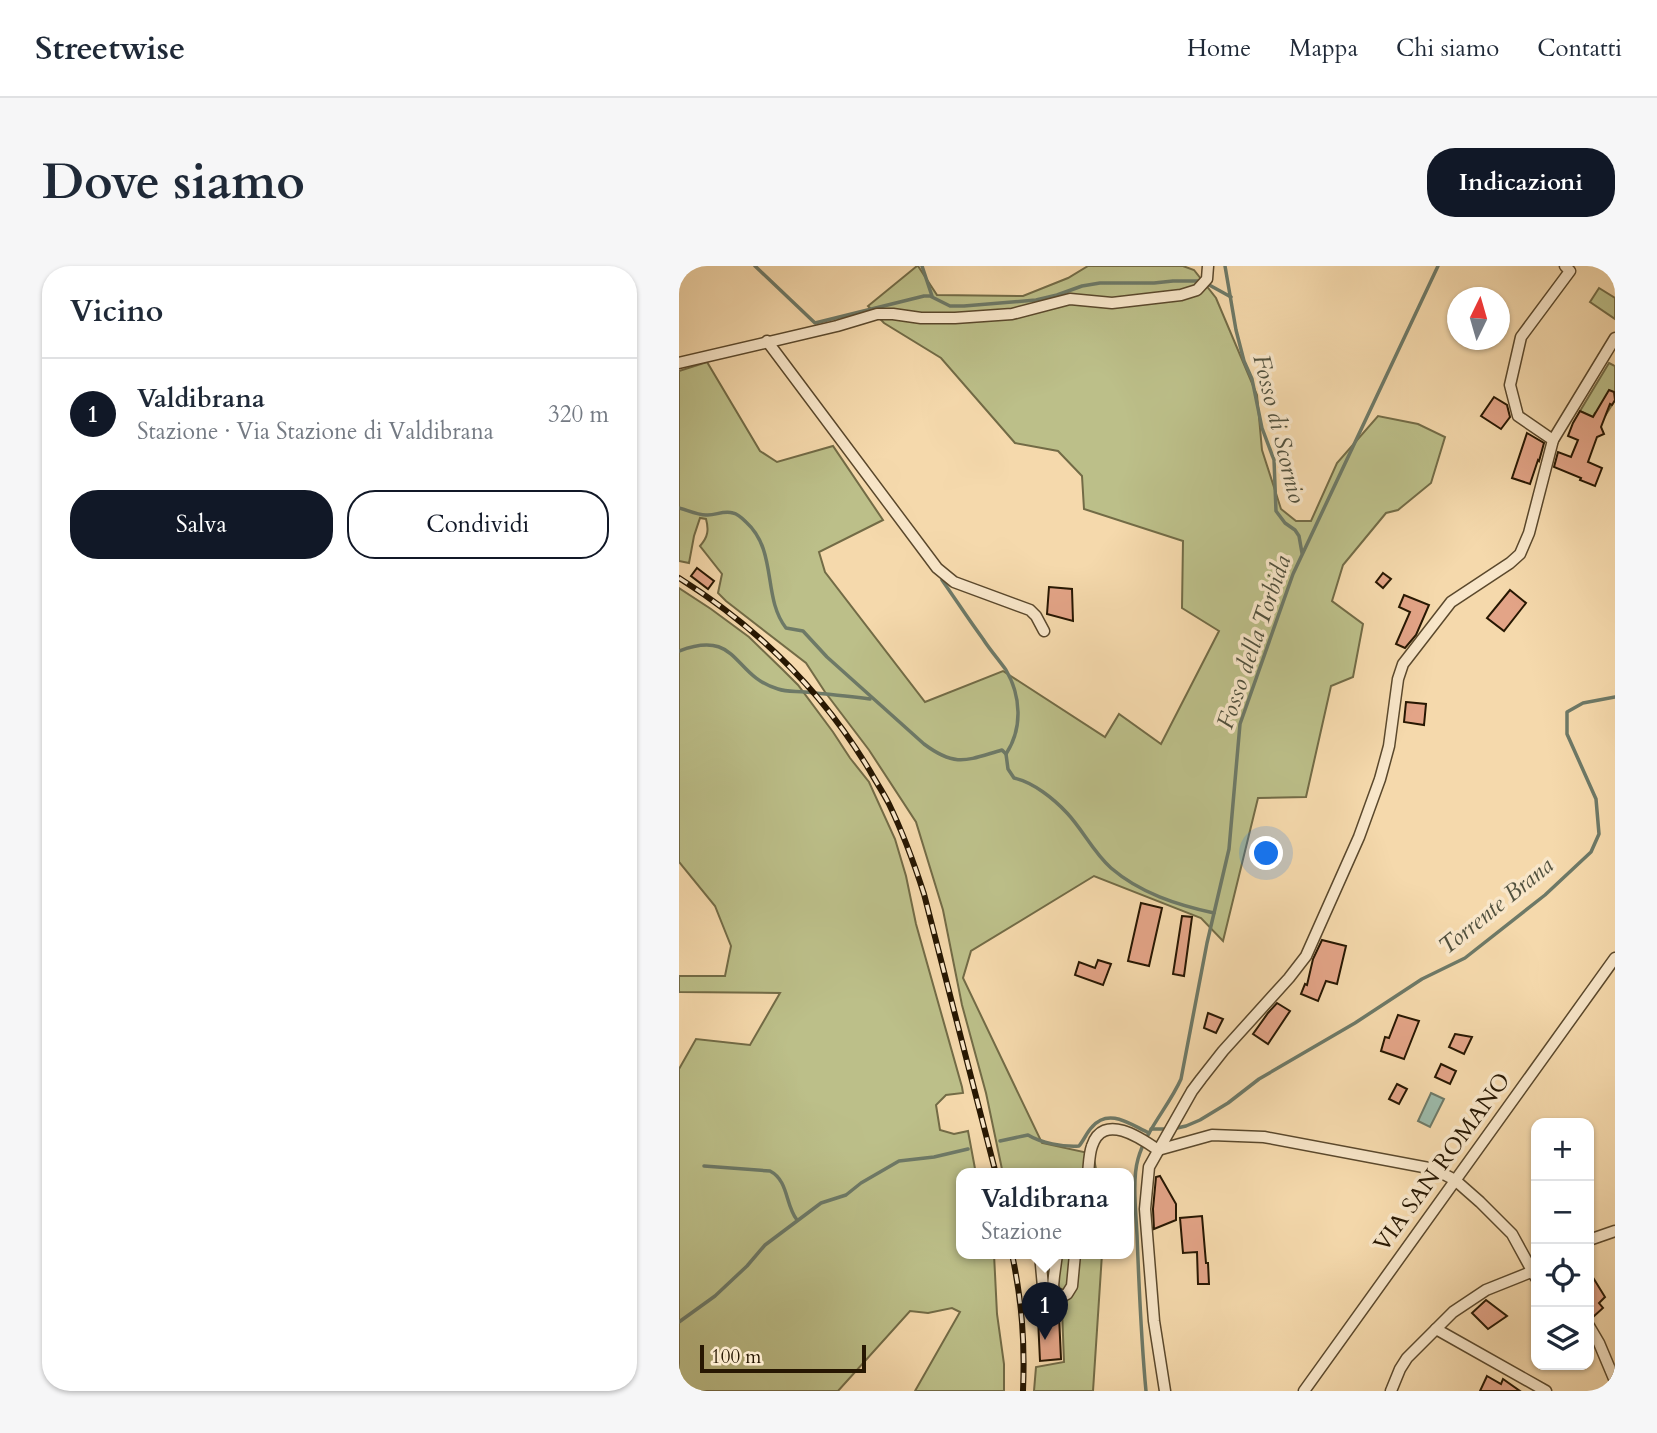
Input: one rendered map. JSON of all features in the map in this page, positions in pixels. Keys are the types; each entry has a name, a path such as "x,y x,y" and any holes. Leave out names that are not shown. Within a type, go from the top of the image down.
{"street":[{"path":"679,363 877,314 955,318 1012,314 1070,299 1112,303 1181,295 1197,290 1206,279 1208,266"},
{"path":"1553,440 1518,416 1510,385 1521,337 1570,271 1565,266"},
{"path":"1165,1391 1154,1321 1145,1209 1149,1167 1201,1079 1306,956 1359,837 1380,779 1389,746 1398,680 1403,664 1451,602 1520,554 1529,533 1553,440 1615,338"},
{"path":"767,341 937,568 954,582 1030,610 1044,631"},
{"name":"VIA SAN ROMANO","path":"1304,1391 1615,958"},
{"path":"1088,1168 1092,1145 1105,1130 1121,1130 1138,1136 1158,1150"},
{"path":"1158,1150 1212,1135 1264,1137 1434,1169 1455,1180 1512,1234 1531,1267"},
{"path":"1594,1238 1615,1231"},
{"path":"1040,1259 1042,1287"},
{"path":"1056,1259 1053,1286 1055,1292 1063,1296 1072,1286 1075,1259"},
{"path":"1391,1391 1407,1359 1453,1312 1470,1299 1501,1283 1531,1275"},
{"path":"1436,1329 1546,1391"},
{"path":"1594,1334 1615,1381"}],"green space":[{"path":"917,266 937,295 1023,296 1068,278 1088,266 1183,266 1194,270 1216,298 1257,395 1262,450 1281,509 1296,521 1311,521 1337,463 1378,416 1418,424 1445,437 1431,483 1398,510 1386,513 1343,565 1332,601 1363,624 1353,677 1331,686 1306,797 1258,798 1223,941 1201,918 1094,876 971,951 963,978 1042,1143 1093,1154 1096,1168 1002,1168 986,1093 962,1005 943,910 916,822 869,750 806,663 718,593 722,574 700,546 707,533 706,519 700,518 689,563 679,561 679,371 707,362 760,451 777,462 833,446 883,520 819,552 825,572 925,702 1003,671 1105,737 1119,714 1161,744 1219,631 1182,608 1183,541 1084,509 1082,476 1058,451 1015,443 941,358 884,323 868,306"},
{"path":"1599,288 1615,298 1615,319 1590,302"},
{"path":"1609,363 1615,366 1615,400 1605,416 1595,413 1593,417 1580,411"},
{"path":"679,588 749,637 798,685 869,782 895,839 963,1093 946,1095 936,1105 940,1130 954,1134 968,1131 975,1168 956,1168 956,1259 994,1259 1004,1391 915,1391 960,1312 952,1308 928,1313 910,1311 838,1391 679,1391 679,1069 696,1039 750,1045 780,993 679,992 679,976 725,976 731,946 715,906 679,862"},
{"path":"1043,1259 1102,1259 1093,1391 1034,1391 1036,1367 1064,1362 1062,1309 1048,1291"}],"shaded area":[{"path":"1431,1093 1444,1099 1430,1127 1418,1121"}],"building":[{"path":"1609,390 1614,392 1615,400 1610,404 1601,427 1604,434 1597,437 1588,462 1602,468 1595,486 1554,467 1558,452 1571,457 1578,440 1568,436 1580,411 1593,417"},
{"path":"1494,397 1507,405 1510,417 1501,429 1481,416"},
{"path":"1527,433 1544,443 1530,484 1512,478"},
{"path":"697,568 714,581 708,589 691,576"},
{"path":"1383,573 1391,579 1383,588 1376,582"},
{"path":"1049,587 1072,589 1073,621 1047,614"},
{"path":"1510,590 1526,603 1504,631 1487,618"},
{"path":"1404,595 1429,605 1416,635 1405,648 1396,644 1410,612 1399,607"},
{"path":"1406,702 1426,704 1424,725 1404,722"},
{"path":"1141,903 1162,908 1149,966 1128,961"},
{"path":"1182,916 1192,917 1184,976 1173,974"},
{"path":"1322,940 1346,946 1337,984 1326,981 1318,1001 1301,994 1305,984 1307,985 1313,959"},
{"path":"1098,960 1111,964 1103,985 1075,975 1079,962 1095,968"},
{"path":"1277,1003 1290,1011 1268,1044 1253,1034"},
{"path":"1208,1013 1223,1019 1216,1033 1204,1028"},
{"path":"1398,1015 1419,1021 1404,1059 1381,1051 1385,1037 1389,1038"},
{"path":"1455,1034 1472,1037 1464,1054 1449,1047"},
{"path":"1441,1064 1456,1071 1450,1084 1435,1077"},
{"path":"1397,1084 1407,1089 1399,1104 1389,1099"},
{"path":"1160,1176 1176,1204 1176,1220 1154,1229 1156,1177"},
{"path":"1202,1216 1209,1284 1198,1284 1197,1252 1183,1253 1180,1218"},
{"path":"1594,1279 1605,1297 1599,1303 1603,1308 1594,1316"},
{"path":"1486,1300 1507,1316 1488,1329 1472,1313"},
{"path":"1059,1316 1061,1359 1040,1361 1038,1318"},
{"path":"1487,1376 1501,1384 1503,1379 1520,1391 1480,1391"}],"waterway":[{"path":"755,266 815,323 924,296 930,296 950,306 964,306 1036,300 1100,283 1202,281 1231,297"},
{"path":"922,266 932,296"},
{"name":"Fosso di Scornio","path":"1225,266 1236,330 1252,379 1262,428 1274,460 1276,511 1299,536 1302,553"},
{"name":"Fosso della Torbida","path":"1146,1391 1135,1207 1136,1167 1146,1138 1181,1079 1207,943 1229,849 1240,724 1293,574 1438,266"},
{"path":"679,508 703,515 729,512 743,519 762,546 774,602 786,628 803,631 827,657 924,744 935,752 962,760 1002,750 1006,754"},
{"path":"942,580 1006,670 1015,690 1017,723 1006,754 1008,769 1014,778 1036,787 1056,802 1105,862 1122,877 1159,897 1214,913"},
{"path":"679,651 699,645 713,645 725,649 763,683 778,689 870,699"},
{"name":"Torrente Brana","path":"1177,1128 1200,1120 1259,1079 1355,1023 1422,979 1465,958 1545,895 1591,852 1599,834 1596,799 1567,734 1567,712 1583,703 1615,697"},
{"path":"1000,1141 1028,1135 1052,1144 1079,1146 1092,1127 1106,1118 1128,1122 1149,1133"},
{"name":"Torrente Brana","path":"1151,1129 1164,1129"},
{"path":"679,1322 715,1296 765,1245 821,1203 846,1195 899,1161 968,1149"},
{"path":"704,1166 770,1171 781,1181 797,1220"}],"railway":[{"path":"679,578 735,618 786,663 831,714 887,800 904,837 924,894 994,1168"},
{"path":"1013,1259 1022,1322 1023,1391"}],"place":[{"name":"Valdibrana","path":"1045,1340"}]}
